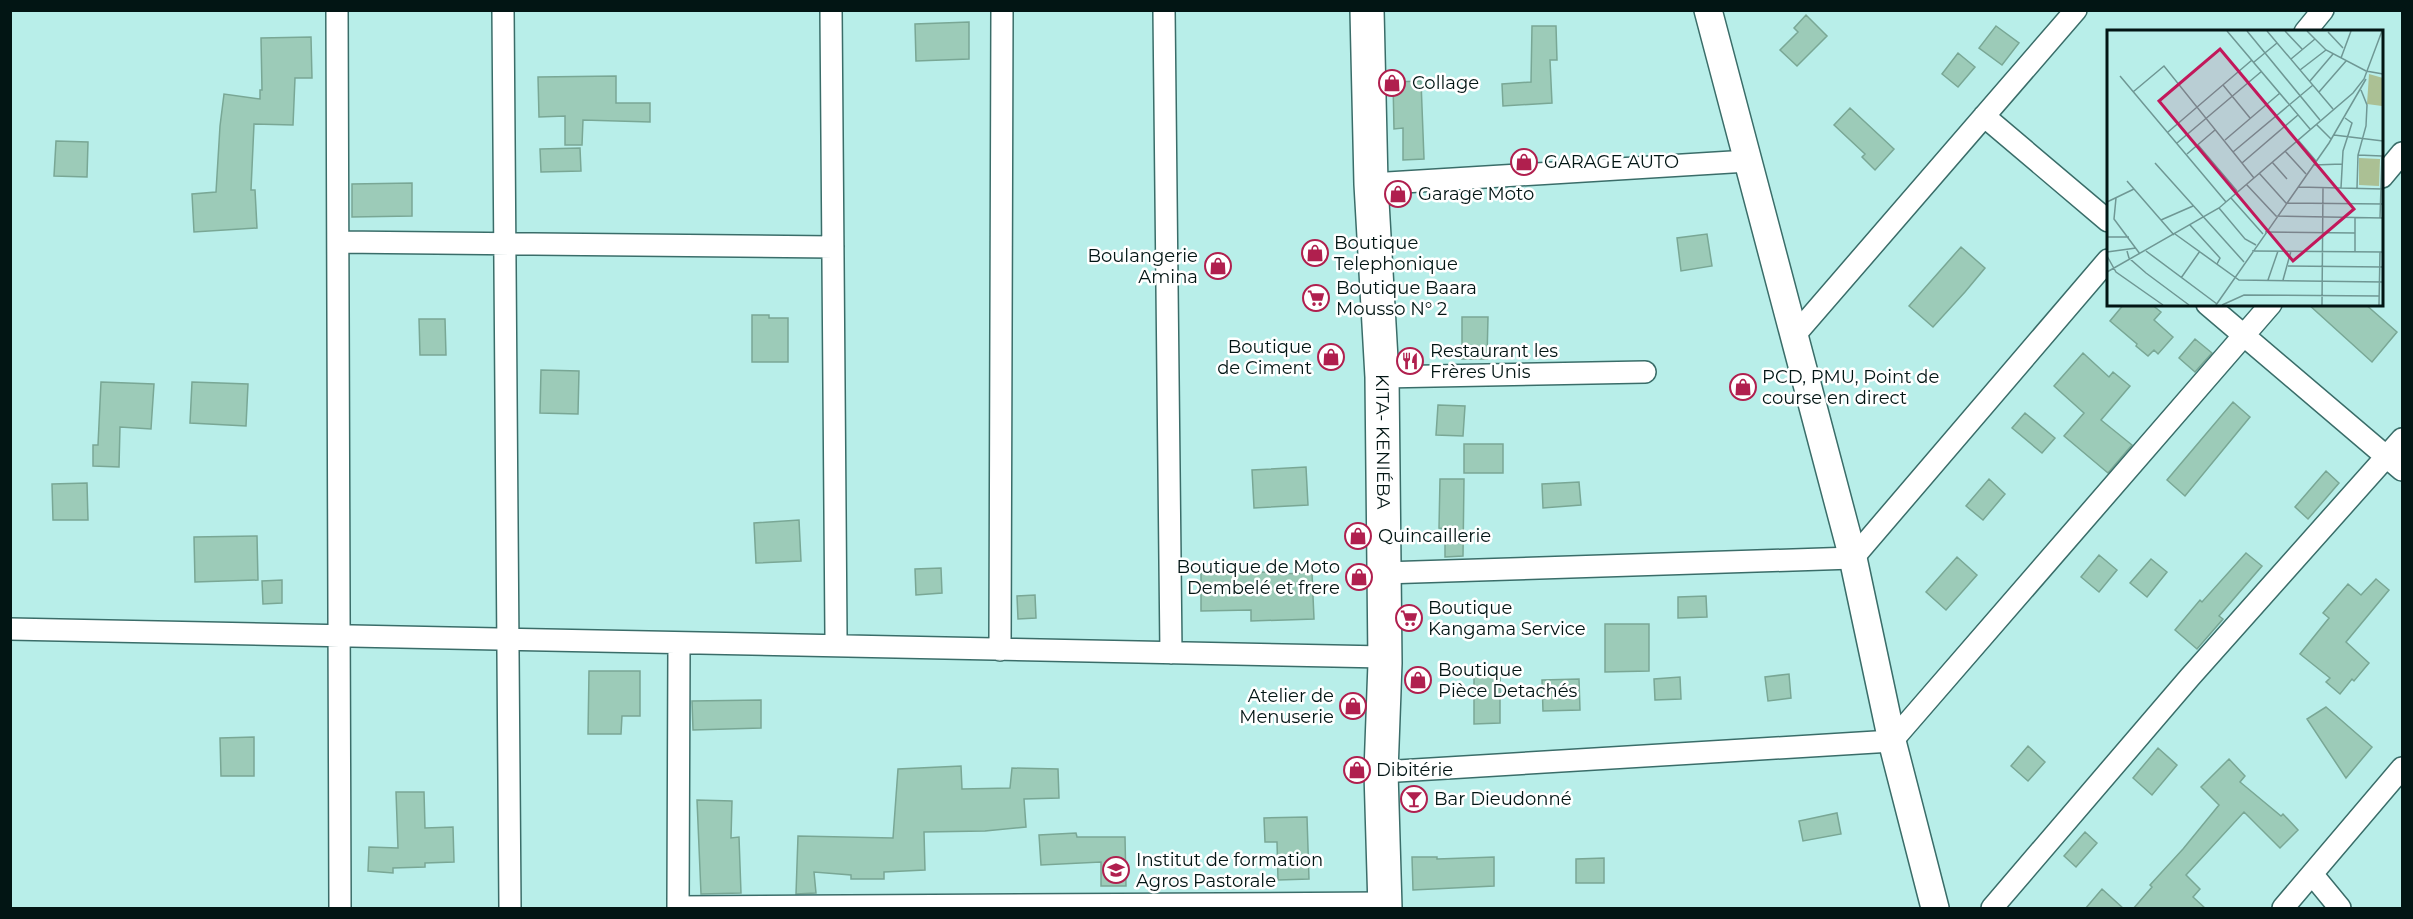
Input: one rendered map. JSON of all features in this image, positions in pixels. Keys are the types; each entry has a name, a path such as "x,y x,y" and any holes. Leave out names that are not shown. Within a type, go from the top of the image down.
{"main road":[{"name":"KITA- KENIÉBA","path":"1367,10 1371,184 1382,377 1384,657 1382,772 1385,906"}],"street":[{"path":"337,10 340,909"},
{"path":"503,10 510,909"},
{"path":"831,10 836,636"},
{"path":"1000,650 1002,10"},
{"path":"1164,10 1171,653"},
{"path":"1794,336 2076,10"},
{"path":"2306,30 2323,10"},
{"path":"1716,16 1748,161 1853,558 1893,741 1935,909"},
{"path":"1984,116 2107,219"},
{"path":"2383,176 2403,153"},
{"path":"1371,184 1748,161"},
{"path":"338,242 833,247"},
{"path":"1383,573 1853,558 2107,262"},
{"path":"2209,306 2395,464"},
{"path":"1382,772 1893,741 2269,306"},
{"path":"1382,377 1645,372"},
{"path":"1992,909 2190,677 2395,464 2403,439"},
{"path":"10,629 1384,657"},
{"path":"679,644 678,908 1385,906"},
{"path":"2283,909 2403,768"},
{"path":"2312,874 2340,909"}],"building":[{"path":"1806,15 1827,36 1797,66 1780,50 1798,32 1794,28"},
{"path":"969,22 969,59 916,61 915,24"},
{"path":"1532,26 1556,26 1557,60 1550,60 1552,103 1503,106 1502,84 1531,82"},
{"path":"1996,26 2019,43 2002,65 1979,48"},
{"path":"311,37 312,78 295,78 293,125 254,124 251,190 255,190 257,228 194,232 192,194 216,192 224,94 260,99 260,90 262,90 261,38"},
{"path":"1958,53 1975,67 1958,87 1942,74"},
{"path":"616,76 616,103 650,103 650,122 583,120 582,145 565,145 565,116 539,117 538,77"},
{"path":"1421,81 1424,159 1403,160 1403,128 1394,129 1393,82"},
{"path":"1850,108 1894,149 1875,170 1862,157 1865,154 1834,125"},
{"path":"56,141 88,142 87,177 54,176"},
{"path":"580,148 581,171 541,172 540,149"},
{"path":"412,183 412,216 352,217 352,184"},
{"path":"1707,234 1712,266 1681,271 1677,238"},
{"path":"1961,247 1985,268 1933,327 1909,306"},
{"path":"2122,306 2154,306 2161,312 2154,320 2173,337 2158,354 2154,350 2148,356 2110,321"},
{"path":"2310,306 2367,306 2397,332 2372,362"},
{"path":"752,315 788,318 788,362 752,362"},
{"path":"1462,317 1488,317 1487,359 1462,359"},
{"path":"419,319 445,319 446,355 420,355"},
{"path":"2195,339 2212,353 2195,372 2179,358"},
{"path":"2083,353 2109,377 2113,372 2130,386 2101,420 2132,445 2108,473 2064,436 2084,413 2054,386"},
{"path":"541,370 579,371 578,414 540,413"},
{"path":"101,382 154,384 151,429 120,427 119,467 93,466 93,445 98,445"},
{"path":"192,382 248,384 246,426 190,423"},
{"path":"2233,402 2250,417 2185,496 2167,480"},
{"path":"1438,405 1465,406 1463,436 1436,435"},
{"path":"2025,413 2055,438 2042,453 2012,428"},
{"path":"1464,444 1503,444 1503,473 1464,473"},
{"path":"1306,467 1308,505 1254,508 1252,470"},
{"path":"2326,471 2339,483 2308,519 2295,507"},
{"path":"1440,479 1464,479 1463,556 1445,557 1445,529 1439,528"},
{"path":"1989,479 2005,494 1983,520 1966,506"},
{"path":"1579,482 1581,505 1543,508 1542,484"},
{"path":"87,483 88,520 53,520 52,484"},
{"path":"799,520 801,561 756,563 754,523"},
{"path":"257,536 258,580 195,582 194,537"},
{"path":"2246,553 2262,566 2219,616 2223,619 2197,649 2175,630 2200,600 2202,602"},
{"path":"2099,555 2117,570 2099,592 2081,577"},
{"path":"1957,557 1977,575 1946,610 1926,592"},
{"path":"2151,559 2167,572 2147,597 2130,583"},
{"path":"941,568 942,593 916,595 915,569"},
{"path":"1274,572 1274,574 1312,573 1314,619 1251,621 1251,610 1201,611 1201,573"},
{"path":"2376,579 2389,590 2346,642 2369,663 2340,694 2326,682 2330,678 2300,654 2329,618 2323,613 2348,584 2361,595"},
{"path":"282,580 282,603 263,604 262,581"},
{"path":"1035,595 1036,618 1018,619 1017,596"},
{"path":"1706,596 1707,617 1678,618 1678,597"},
{"path":"1605,624 1649,624 1649,671 1605,672"},
{"path":"589,671 640,671 640,716 622,716 621,734 588,734"},
{"path":"1789,674 1791,698 1768,701 1765,677"},
{"path":"1474,676 1500,676 1500,723 1474,724"},
{"path":"1680,677 1681,699 1655,700 1654,679"},
{"path":"1579,679 1580,710 1543,711 1542,680"},
{"path":"761,700 761,728 693,730 692,701"},
{"path":"2326,707 2372,747 2346,778 2307,719"},
{"path":"254,737 254,776 221,776 220,738"},
{"path":"2028,746 2045,762 2028,781 2011,766"},
{"path":"2158,748 2177,765 2152,795 2133,778"},
{"path":"2229,759 2245,776 2240,782 2281,816 2283,814 2298,830 2280,848 2244,812 2186,875 2200,889 2193,897 2206,909 2133,909 2152,887 2150,885 2219,805 2201,787"},
{"path":"961,766 962,789 1010,788 1012,768 1058,769 1059,798 1024,799 1026,827 985,831 924,832 925,870 884,872 884,879 851,879 851,875 814,872 816,893 796,894 798,836 893,838 898,769"},
{"path":"396,792 424,792 425,828 453,827 454,862 425,863 425,867 393,868 393,873 368,871 369,847 398,848"},
{"path":"697,800 732,801 731,838 739,837 741,893 701,894"},
{"path":"1837,813 1841,834 1803,841 1799,821"},
{"path":"1307,817 1309,879 1278,880 1277,842 1265,842 1264,818"},
{"path":"2085,832 2097,843 2076,867 2064,856"},
{"path":"1076,833 1077,837 1125,837 1126,886 1101,886 1101,862 1041,865 1039,835"},
{"path":"1412,857 1437,857 1437,859 1494,857 1494,886 1413,890"},
{"path":"1604,858 1604,883 1576,883 1576,859"},
{"path":"2102,889 2124,909 2085,909"}],"place":[{"name":"Collage","path":"1392,83"},
{"name":"GARAGE AUTO","path":"1524,162"},
{"name":"Garage Moto","path":"1398,194"},
{"name":"Boutique Telephonique","path":"1315,253"},
{"name":"Boulangerie Amina","path":"1218,266"},
{"name":"Boutique Baara Mousso N° 2","path":"1316,298"},
{"name":"Boutique de Ciment","path":"1331,357"},
{"name":"Restaurant les Frères Unis","path":"1410,361"},
{"name":"PCD, PMU, Point de course en direct","path":"1743,387"},
{"name":"Quincaillerie","path":"1358,536"},
{"name":"Boutique de Moto Dembelé et frere","path":"1359,577"},
{"name":"Boutique Kangama Service","path":"1409,618"},
{"name":"Boutique Pièce Detachés","path":"1418,680"},
{"name":"Atelier de Menuserie","path":"1353,706"},
{"name":"Dibitérie","path":"1357,770"},
{"name":"Bar Dieudonné","path":"1414,799"},
{"name":"Institut de formation Agros Pastorale","path":"1116,870"}]}
